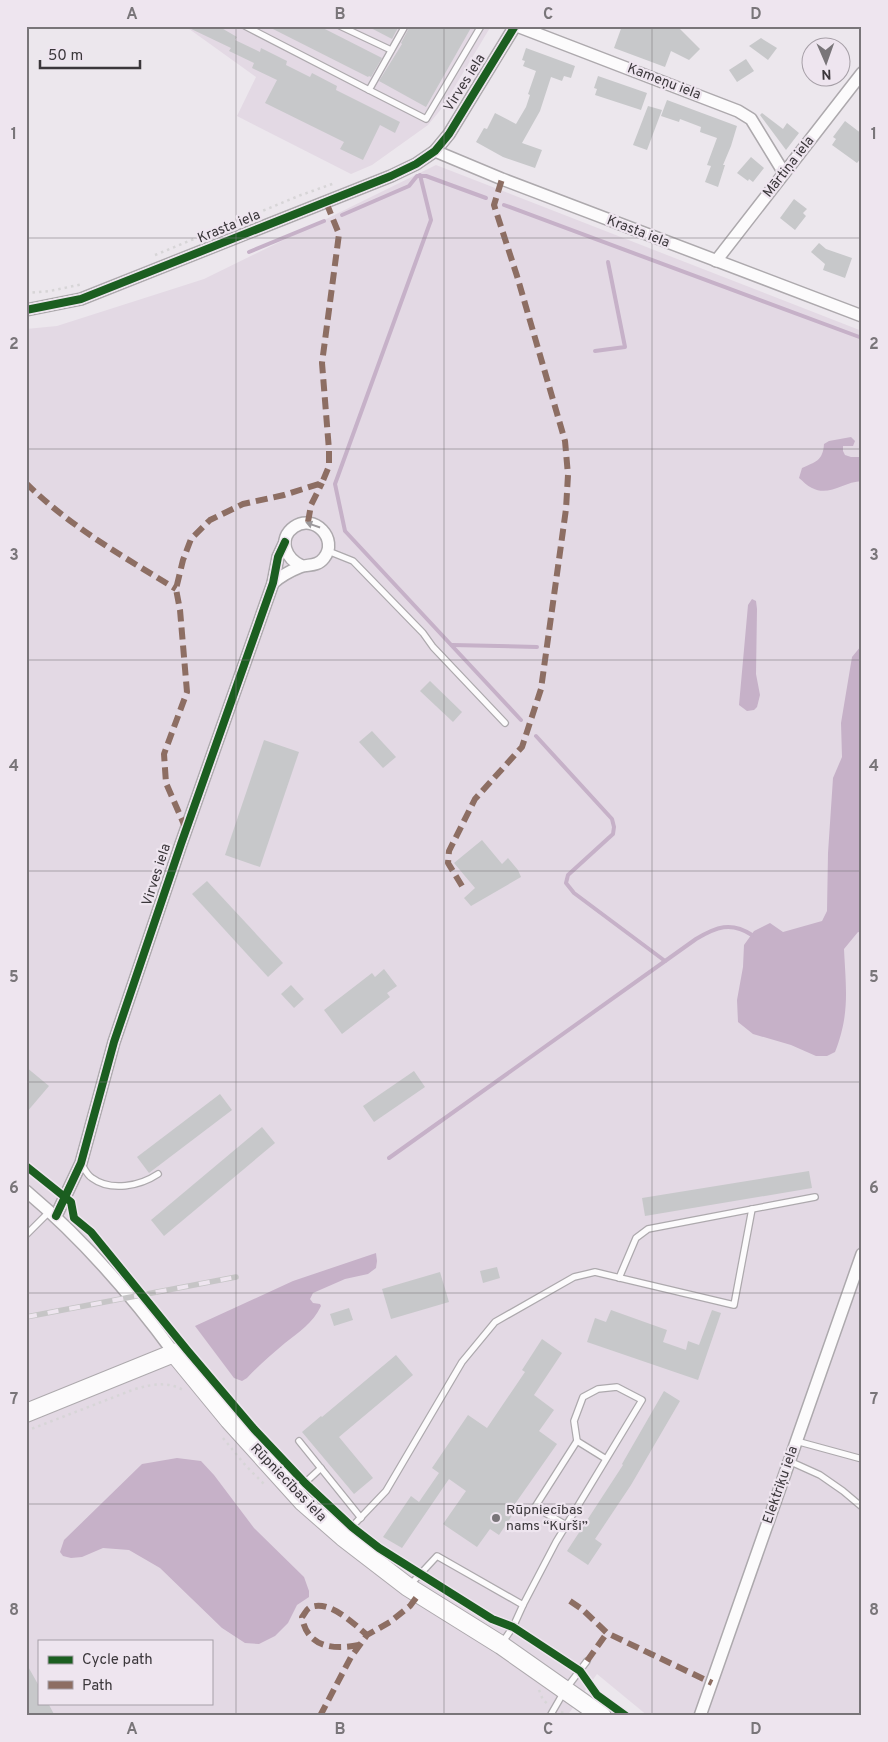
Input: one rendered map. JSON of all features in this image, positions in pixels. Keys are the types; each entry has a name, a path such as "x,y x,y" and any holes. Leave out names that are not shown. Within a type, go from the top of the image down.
{"main road":[{"path":"26,1413 174,1353"},
{"name":"Rūpniecības iela","path":"174,1353 229,1420 294,1492 343,1537 408,1587 501,1645 602,1716"}],"street":[{"name":"Virves iela","path":"435,151 449,134 516,26"},
{"name":"Kameņu iela","path":"516,26 738,110 751,119 784,173"},
{"name":"Mārtiņa iela","path":"716,261 862,73"},
{"name":"Krasta iela","path":"26,310 81,299 391,176 416,164 435,151 502,179 862,316"},
{"name":"Virves iela","path":"53,1214 81,1163 118,1032 181,844 273,582 278,557 287,534 292,528 300,524 308,522 316,524 327,535 328,551"},
{"path":"285,542 285,550 289,557 294,563 302,566 318,563 328,551"},
{"path":"273,582 284,574 302,566"},
{"name":"Rūpniecības iela","path":"26,1191 53,1214 114,1276 174,1353"},
{"name":"Elektriķu iela","path":"700,1716 862,1254"}],"lane":[{"path":"246,26 426,119 480,26"},
{"path":"340,26 391,50"},
{"path":"369,90 405,26"},
{"path":"328,551 353,561 423,633 433,647 504,723"},
{"path":"81,1163 91,1178 105,1185 119,1187 148,1180 158,1174"},
{"path":"619,1278 636,1238 648,1229 815,1197"},
{"path":"343,1537 386,1491 462,1362 496,1322 574,1277 595,1272 734,1306 752,1209"},
{"path":"26,1235 53,1214"},
{"path":"501,1645 513,1627 566,1526 642,1400 617,1387 598,1389 583,1397 574,1421 577,1441 535,1506 566,1526"},
{"path":"299,1441 361,1518"},
{"path":"577,1441 606,1459"},
{"path":"796,1441 862,1458"},
{"path":"789,1461 820,1475 862,1507"},
{"path":"294,1492 321,1468"},
{"path":"408,1587 437,1556 523,1605"},
{"path":"550,1716 564,1690 587,1661"}],"path":[{"path":"150,257 335,183"},
{"path":"26,293 50,291 87,283"}],"shaded area":[{"path":"185,26 491,26 442,108 428,125 372,165 351,174 237,116 256,77"},
{"path":"436,165 862,331 862,1716 648,1716 597,1674 567,1716 26,1716 26,329 57,326 204,279"},
{"path":"851,437 855,441 853,446 843,446 843,451 845,455 851,457 862,457 862,481 824,491 810,487 799,478 802,468 820,457 824,444 829,441"},
{"path":"752,599 756,601 757,609 756,674 760,695 757,707 754,710 747,711 739,705 748,605"},
{"path":"861,646 862,933 858,932 844,949 845,1013 835,1052 827,1056 816,1056 791,1045 753,1034 738,1022 737,1000 743,967 744,945 754,931 770,923 783,932 822,921 827,911 828,853 833,778 842,757 841,723 852,657"},
{"path":"376,1253 376,1268 368,1274 345,1279 313,1293 310,1299 313,1303 320,1304 321,1306 314,1317 242,1381 234,1378 195,1326 293,1281"},
{"path":"177,1458 201,1461 214,1475 254,1528 304,1577 309,1597 297,1605 288,1623 275,1636 259,1644 245,1643 222,1628 160,1568 129,1550 103,1548 82,1557 71,1558 63,1556 60,1552 64,1540 142,1464"}],"building":[{"path":"185,26 218,26 237,37 235,40 260,52 261,48 287,61 286,65 310,77 312,73 337,86 336,90 400,122 395,133 380,125 363,160 340,149 344,142 265,103 277,80 252,68 254,63 229,51 231,48"},
{"path":"267,26 319,26 382,58 371,77 368,77"},
{"path":"367,26 399,26 392,39"},
{"path":"410,26 472,26 426,107 379,81 402,44"},
{"path":"622,26 677,26 700,49 689,60 671,51 665,67 614,48"},
{"path":"761,38 777,48 768,60 749,46"},
{"path":"526,48 575,66 571,78 564,76 562,81 551,77 540,111 522,143 542,150 535,168 503,157 476,142 484,128 487,129 495,113 516,124 526,107 530,95 528,94 536,71 523,66 525,61 522,60"},
{"path":"746,59 754,71 737,82 729,70"},
{"path":"598,76 647,93 641,110 595,95 597,89 594,88"},
{"path":"667,100 737,126 723,165 725,165 718,187 705,182 711,166 707,165 717,138 700,132 701,127 680,119 679,122 661,116"},
{"path":"648,106 662,110 647,150 633,145"},
{"path":"762,113 783,129 787,123 799,133 786,150 760,115"},
{"path":"845,121 862,134 862,157 857,163 832,145 836,139 833,137"},
{"path":"751,157 764,168 753,182 749,179 748,181 737,173"},
{"path":"794,199 807,209 803,213 806,216 795,230 780,218"},
{"path":"819,243 826,249 852,258 845,278 823,270 825,264 811,252"},
{"path":"430,681 462,712 453,722 420,691"},
{"path":"372,731 396,757 383,768 359,742"},
{"path":"264,740 299,752 260,867 225,855"},
{"path":"482,840 502,864 508,858 521,877 471,906 464,898 475,888 454,863"},
{"path":"207,881 283,963 268,977 192,894"},
{"path":"384,969 397,986 387,993 390,997 342,1034 324,1010 372,973 375,977"},
{"path":"291,985 304,999 294,1008 281,994"},
{"path":"26,1067 49,1086 26,1113"},
{"path":"414,1071 425,1087 374,1122 363,1106"},
{"path":"220,1094 232,1110 149,1173 137,1157"},
{"path":"262,1127 275,1143 164,1236 151,1220"},
{"path":"809,1171 812,1188 645,1216 642,1198"},
{"path":"497,1267 500,1278 483,1283 480,1271"},
{"path":"440,1272 449,1302 391,1319 382,1289"},
{"path":"349,1308 353,1320 334,1326 330,1314"},
{"path":"611,1310 667,1330 663,1342 686,1350 688,1341 699,1345 712,1310 721,1313 698,1380 587,1342 595,1318 606,1322"},
{"path":"542,1339 562,1353 534,1395 554,1410 539,1431 557,1444 510,1511 513,1514 499,1535 490,1529 477,1547 443,1524 466,1491 449,1479 402,1548 383,1537 411,1496 419,1502 439,1473 432,1468 468,1415 487,1428 525,1372 522,1370"},
{"path":"396,1355 413,1375 339,1437 373,1478 354,1494 302,1432"},
{"path":"664,1391 680,1401 631,1485 595,1539 602,1544 588,1565 567,1551 623,1465"},
{"path":"26,1663 38,1684 38,1704 49,1704 55,1716 26,1716"}],"waterway":[{"path":"420,175 431,220 335,484 345,531 521,720"},
{"path":"342,215 409,186 417,176 426,176 486,198"},
{"path":"504,205 862,338"},
{"path":"249,252 324,221"},
{"path":"595,351 625,347 608,262"},
{"path":"452,645 537,647"},
{"path":"536,736 612,819 614,827 613,834 568,875 566,883 574,893 665,961"},
{"path":"389,1158 696,939 710,931 724,927 737,928 752,935"}],"railway":[{"path":"26,1317 236,1277"}],"marked path":[{"path":"462,886 448,863 449,851 475,799 522,747 541,689 566,509 568,475 565,441 517,276 494,205 502,179"},
{"path":"186,829 166,783 164,754 187,692 180,610 176,589 183,560 191,539 210,520 243,504 284,495 322,483 329,466 322,363 339,234 326,202"},
{"path":"26,483 79,527 176,589"},
{"path":"308,522 311,505 322,483"},
{"path":"320,1716 351,1657 367,1635 390,1622 410,1606 419,1594"},
{"path":"570,1601 582,1609 607,1633 712,1683"},
{"path":"359,1645 350,1647 323,1645 309,1635 302,1617 309,1608 324,1606 348,1619 367,1635"},
{"path":"587,1661 607,1633"}],"cycle path":[{"path":"26,310 81,299 391,176 416,164 435,151 449,134 515,26"},
{"path":"56,1216 81,1163 114,1042 181,844 273,583 278,557 285,542"},
{"path":"26,1166 71,1202 74,1218 91,1232 254,1429 305,1483 352,1527 379,1548 492,1619 513,1627 580,1671 597,1695 626,1716"}],"place":[{"name":"Rūpniecības nams “Kurši”","path":"496,1518"}]}
